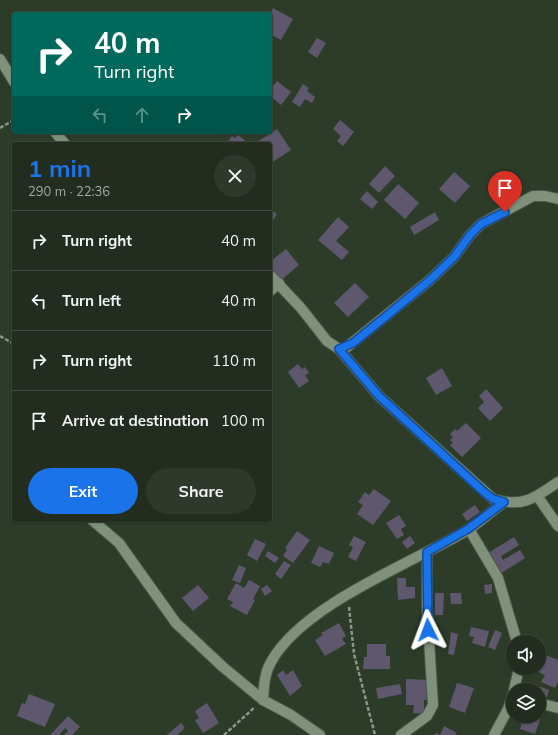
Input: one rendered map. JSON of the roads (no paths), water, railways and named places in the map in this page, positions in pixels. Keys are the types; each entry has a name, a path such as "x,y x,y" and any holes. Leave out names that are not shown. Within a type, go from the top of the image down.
{"street":[{"path":"0,59 12,79"},
{"path":"56,134 64,142"},
{"path":"339,349 353,343 430,280 454,257 470,235 481,224 533,196 545,196 558,199"},
{"path":"272,277 279,283 327,342 339,349 379,396 493,499 504,502 520,502 538,497 558,482"},
{"path":"272,288 279,283"},
{"path":"538,497 558,526"},
{"path":"263,700 264,680 271,662 284,644 300,627 349,595 468,529 504,502"},
{"path":"94,522 119,543 176,623 223,667 263,700 291,715 320,735"},
{"path":"468,529 498,578 515,635"},
{"path":"401,735 427,716 433,706 427,606 427,552"},
{"path":"546,705 558,708"},
{"path":"494,735 506,713"}]}
